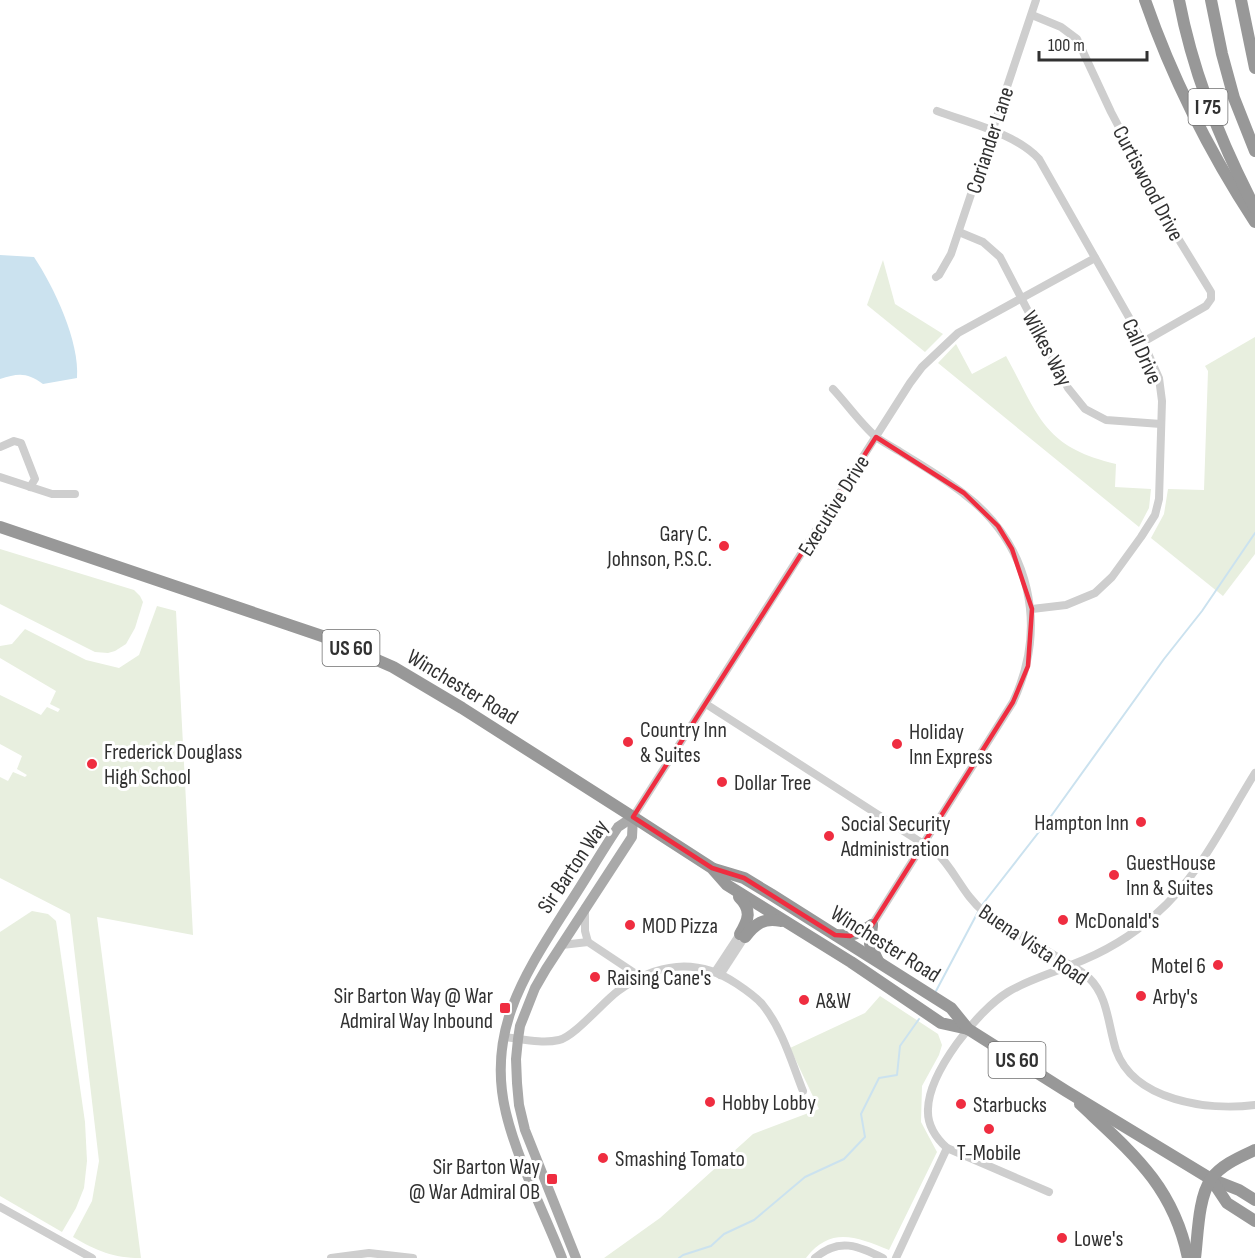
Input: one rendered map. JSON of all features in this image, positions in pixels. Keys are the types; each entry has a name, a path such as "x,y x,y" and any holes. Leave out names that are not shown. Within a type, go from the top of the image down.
{"highway":[{"path":"1145,0 1191,108 1231,185 1255,222"},
{"name":"I 75","path":"1179,0 1185,33 1212,119 1233,167 1255,208"},
{"name":"I 75","path":"1211,0 1234,98 1255,150"},
{"path":"1241,0 1255,68"},
{"name":"Winchester Road","path":"0,527 322,636 369,656 435,691 633,817 712,868 728,885 941,1023 968,1029"},
{"name":"Winchester Road","path":"712,868 744,878 951,1008 968,1029 1066,1091 1211,1179 1239,1190 1255,1200"},
{"path":"728,885 748,908 748,921 742,936"},
{"path":"742,936 760,922 775,919 787,922"},
{"path":"835,935 850,936 861,933 872,925"},
{"path":"872,925 870,944 881,964"},
{"path":"1066,1091 1152,1175 1168,1199 1177,1219 1188,1258"},
{"path":"1195,1258 1202,1203 1211,1179 1226,1165 1255,1150"},
{"name":"Winchester Road","path":"1211,1179 1227,1203 1255,1221"}],"main road":[{"name":"Sir Barton Way","path":"576,1258 525,1131 517,1083 518,1039 520,1026 535,988 632,837 633,817"},
{"name":"Sir Barton Way","path":"562,1258 506,1113 501,1080 504,1037 514,998 536,956 618,827 633,817"}],"street":[{"name":"Coriander Lane","path":"936,277 946,265 959,232 1036,0"},
{"name":"Curtiswood Drive","path":"1032,15 1061,27 1077,39 1111,112 1173,230 1211,292 1211,299 1206,306 1143,342"},
{"name":"Call Drive","path":"937,111 1027,147 1039,159 1143,342 1159,378 1162,401 1159,499 1155,515 1142,537 1112,577 1095,593 1066,605 1032,609"},
{"name":"Wilkes Way","path":"959,232 983,242 1000,257 1068,388 1085,409 1106,420 1161,424"},
{"name":"Executive Drive","path":"633,817 910,383 944,346 973,324 1095,258"},
{"path":"833,389 876,437 964,493 992,520 1012,549 1022,570 1032,609 1030,648 1022,684 1003,720 872,925"},
{"path":"0,447 14,441 21,443 35,479 30,487"},
{"path":"0,477 52,494 75,494"},
{"name":"Buena Vista Road","path":"706,705 924,844 946,862 973,902 985,912 1089,978 1099,990 1119,1057 1130,1073 1141,1082 1168,1095 1200,1104 1217,1107 1255,1105"},
{"path":"1049,1192 947,1148 930,1126 928,1109 933,1086 968,1029 988,1006 1009,991 1032,980 1107,950 1157,914 1175,896 1200,862 1255,773"},
{"path":"585,908 585,931 588,942"},
{"path":"717,973 742,936"},
{"path":"562,945 588,942 639,976"},
{"path":"504,1037 548,1041 566,1038 603,1002 639,976 679,966 700,968 717,973 751,993 770,1015 803,1091"},
{"path":"896,1258 947,1148"},
{"path":"0,1207 92,1258"},
{"path":"815,1258 830,1247 850,1245 883,1258"},
{"path":"330,1258 369,1253 412,1258"}],"highlighted area":[{"path":"876,437 964,493 998,526 1012,549 1032,609 1028,666 1013,702 872,925 850,936 835,935 744,878 712,868 633,817"}],"green space":[{"path":"883,260 895,304 943,334 925,352 867,305"},
{"path":"1255,337 1255,554 1223,596 1151,538 1164,514 1168,489 1204,490 1208,371 1205,366"},
{"path":"956,344 972,374 1006,356 1036,412 1058,438 1092,457 1116,464 1115,487 1151,489 1149,508 1139,527 938,363"},
{"path":"0,549 134,590 143,602 135,628 126,644 108,653 95,652 0,604"},
{"path":"157,606 176,611 193,935 97,917 141,1258 106,1253 73,1237 92,1201 99,1161 70,914 0,878 0,777 8,781 13,772 25,777 27,775 17,769 22,756 0,744 0,695 41,715 47,707 58,712 60,709 50,704 56,691 0,658 0,646 12,644 25,629 86,660 119,668 139,655"},
{"path":"32,911 48,914 56,921 85,1122 87,1161 84,1188 62,1232 0,1196 0,932"},
{"path":"880,996 938,1034 942,1045 922,1086 921,1122 937,1152 889,1250 866,1241 844,1237 825,1241 806,1258 604,1258 660,1218 753,1134 819,1109 790,1048 865,1013"}],"water":[{"path":"0,255 34,257 50,284 64,315 74,348 77,378 43,384 32,377 22,375 0,379"}],"waterway":[{"path":"982,905 1049,819 1164,659 1202,611 1255,533"},
{"path":"936,991 979,910"},
{"path":"679,1258 711,1246 724,1234 754,1220 805,1177 844,1159 865,1137 861,1114 879,1078 897,1075 900,1046 919,1019"}],"place":[{"name":"Gary C. Johnson, P.S.C.","path":"724,546"},
{"name":"Country Inn & Suites","path":"628,742"},
{"name":"Holiday Inn Express","path":"897,744"},
{"name":"Frederick Douglass High School","path":"92,764"},
{"name":"Dollar Tree","path":"722,782"},
{"name":"Hampton Inn","path":"1141,822"},
{"name":"Social Security Administration","path":"829,836"},
{"name":"GuestHouse Inn & Suites","path":"1114,875"},
{"name":"McDonald's","path":"1063,920"},
{"name":"MOD Pizza","path":"630,925"},
{"name":"Motel 6","path":"1218,965"},
{"name":"Raising Cane's","path":"595,977"},
{"name":"Arby's","path":"1141,996"},
{"name":"A&W","path":"804,1000"},
{"name":"Sir Barton Way @ War Admiral Way Inbound","path":"505,1008"},
{"name":"Hobby Lobby","path":"710,1102"},
{"name":"Starbucks","path":"961,1104"},
{"name":"T-Mobile","path":"989,1129"},
{"name":"Smashing Tomato","path":"603,1158"},
{"name":"Sir Barton Way @ War Admiral OB","path":"552,1179"},
{"name":"Lowe's","path":"1062,1238"}]}
